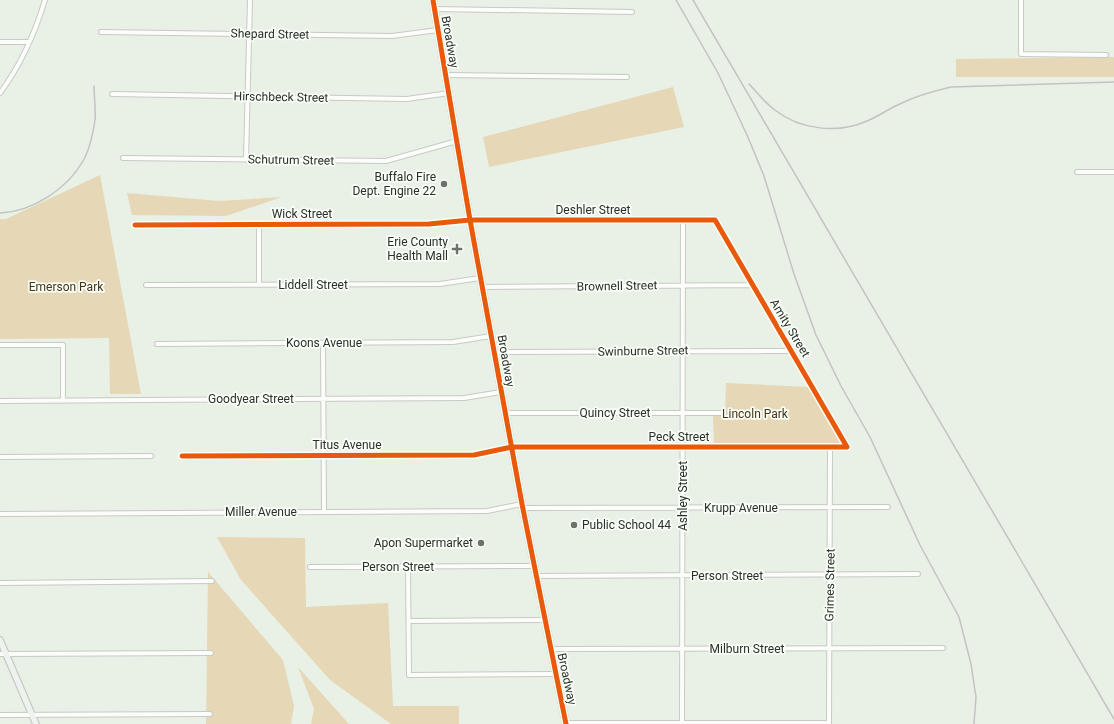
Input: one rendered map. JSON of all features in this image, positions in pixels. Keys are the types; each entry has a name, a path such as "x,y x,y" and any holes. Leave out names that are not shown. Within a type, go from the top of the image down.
{"main road":[{"name":"Broadway","path":"433,0 480,278 533,566 566,724"}],"street":[{"path":"0,93 16,69 29,42 45,0"},
{"path":"246,159 250,0"},
{"path":"1021,0 1021,54 1106,55"},
{"path":"434,9 632,12"},
{"name":"Shepard Street","path":"101,32 392,36 438,30"},
{"path":"0,42 29,42"},
{"path":"446,75 626,77"},
{"name":"Hirschbeck Street","path":"112,94 408,99 449,93"},
{"name":"Schutrum Street","path":"123,158 386,161 457,141"},
{"path":"1077,172 1114,172"},
{"name":"Deshler Street","path":"470,220 715,220"},
{"name":"Wick Street","path":"135,226 429,224 470,220"},
{"name":"Ashley Street","path":"682,220 682,724"},
{"name":"Amity Street","path":"715,220 847,446"},
{"path":"259,224 259,285"},
{"name":"Liddell Street","path":"146,285 440,284 480,278"},
{"name":"Brownell Street","path":"482,287 752,285"},
{"name":"Koons Avenue","path":"157,344 453,342 491,336"},
{"path":"323,343 324,512"},
{"path":"0,345 63,345 63,401"},
{"name":"Swinburne Street","path":"494,352 792,351"},
{"name":"Goodyear Street","path":"0,401 464,398 502,392"},
{"name":"Quincy Street","path":"505,413 724,413"},
{"name":"Peck Street","path":"512,447 847,446"},
{"name":"Titus Avenue","path":"182,456 474,454 512,447"},
{"name":"Grimes Street","path":"829,724 831,508 830,447"},
{"path":"0,457 151,456"},
{"name":"Krupp Avenue","path":"522,506 683,508 888,507"},
{"name":"Miller Avenue","path":"0,514 487,511 522,506"},
{"name":"Person Street","path":"310,567 533,566"},
{"path":"408,567 409,675 556,674"},
{"name":"Person Street","path":"535,576 918,574"},
{"path":"0,583 212,581"},
{"path":"408,621 544,620"},
{"path":"0,640 3,654 36,724"},
{"name":"Milburn Street","path":"550,649 829,650 943,648"},
{"path":"3,654 211,653"},
{"path":"0,715 210,714"},
{"path":"566,724 829,724"}],"green space":[{"path":"1114,57 1114,77 956,77 956,59"},
{"path":"673,87 684,127 489,167 483,137"},
{"name":"Emerson Park","path":"100,175 141,394 110,394 109,338 0,339 0,219 6,219"},
{"path":"127,193 219,201 282,197 226,216 132,215"},
{"name":"Lincoln Park","path":"726,383 809,387 843,443 714,443 713,416 725,416"},
{"path":"217,537 305,538 306,607 388,603 393,706 459,706 459,724 391,724 330,680 241,580"},
{"path":"208,572 283,660 294,706 291,724 206,724"},
{"path":"298,667 349,724 311,724 314,709"}],"railway":[{"path":"676,0 718,73 747,135 764,176 794,274 816,335 841,386 870,437 920,545 959,617 971,664 976,697 974,724"},
{"path":"693,0 1114,719"},
{"path":"749,84 768,104 785,117 807,126 832,129 856,125 914,98 951,87 1114,82"},
{"path":"0,213 12,212 48,197 68,181 76,171 83,161 92,136 95,120 94,86"}],"cycle path":[{"path":"433,0 470,220 522,504 566,724"},
{"path":"135,225 429,224 470,220 715,220 847,447 512,447 474,455 182,456"}],"place":[{"name":"Buffalo Fire Dept. Engine 22","path":"444,184"},
{"name":"Erie County Health Mall","path":"457,249"},
{"name":"Public School 44","path":"574,525"},
{"name":"Apon Supermarket","path":"481,543"}]}
